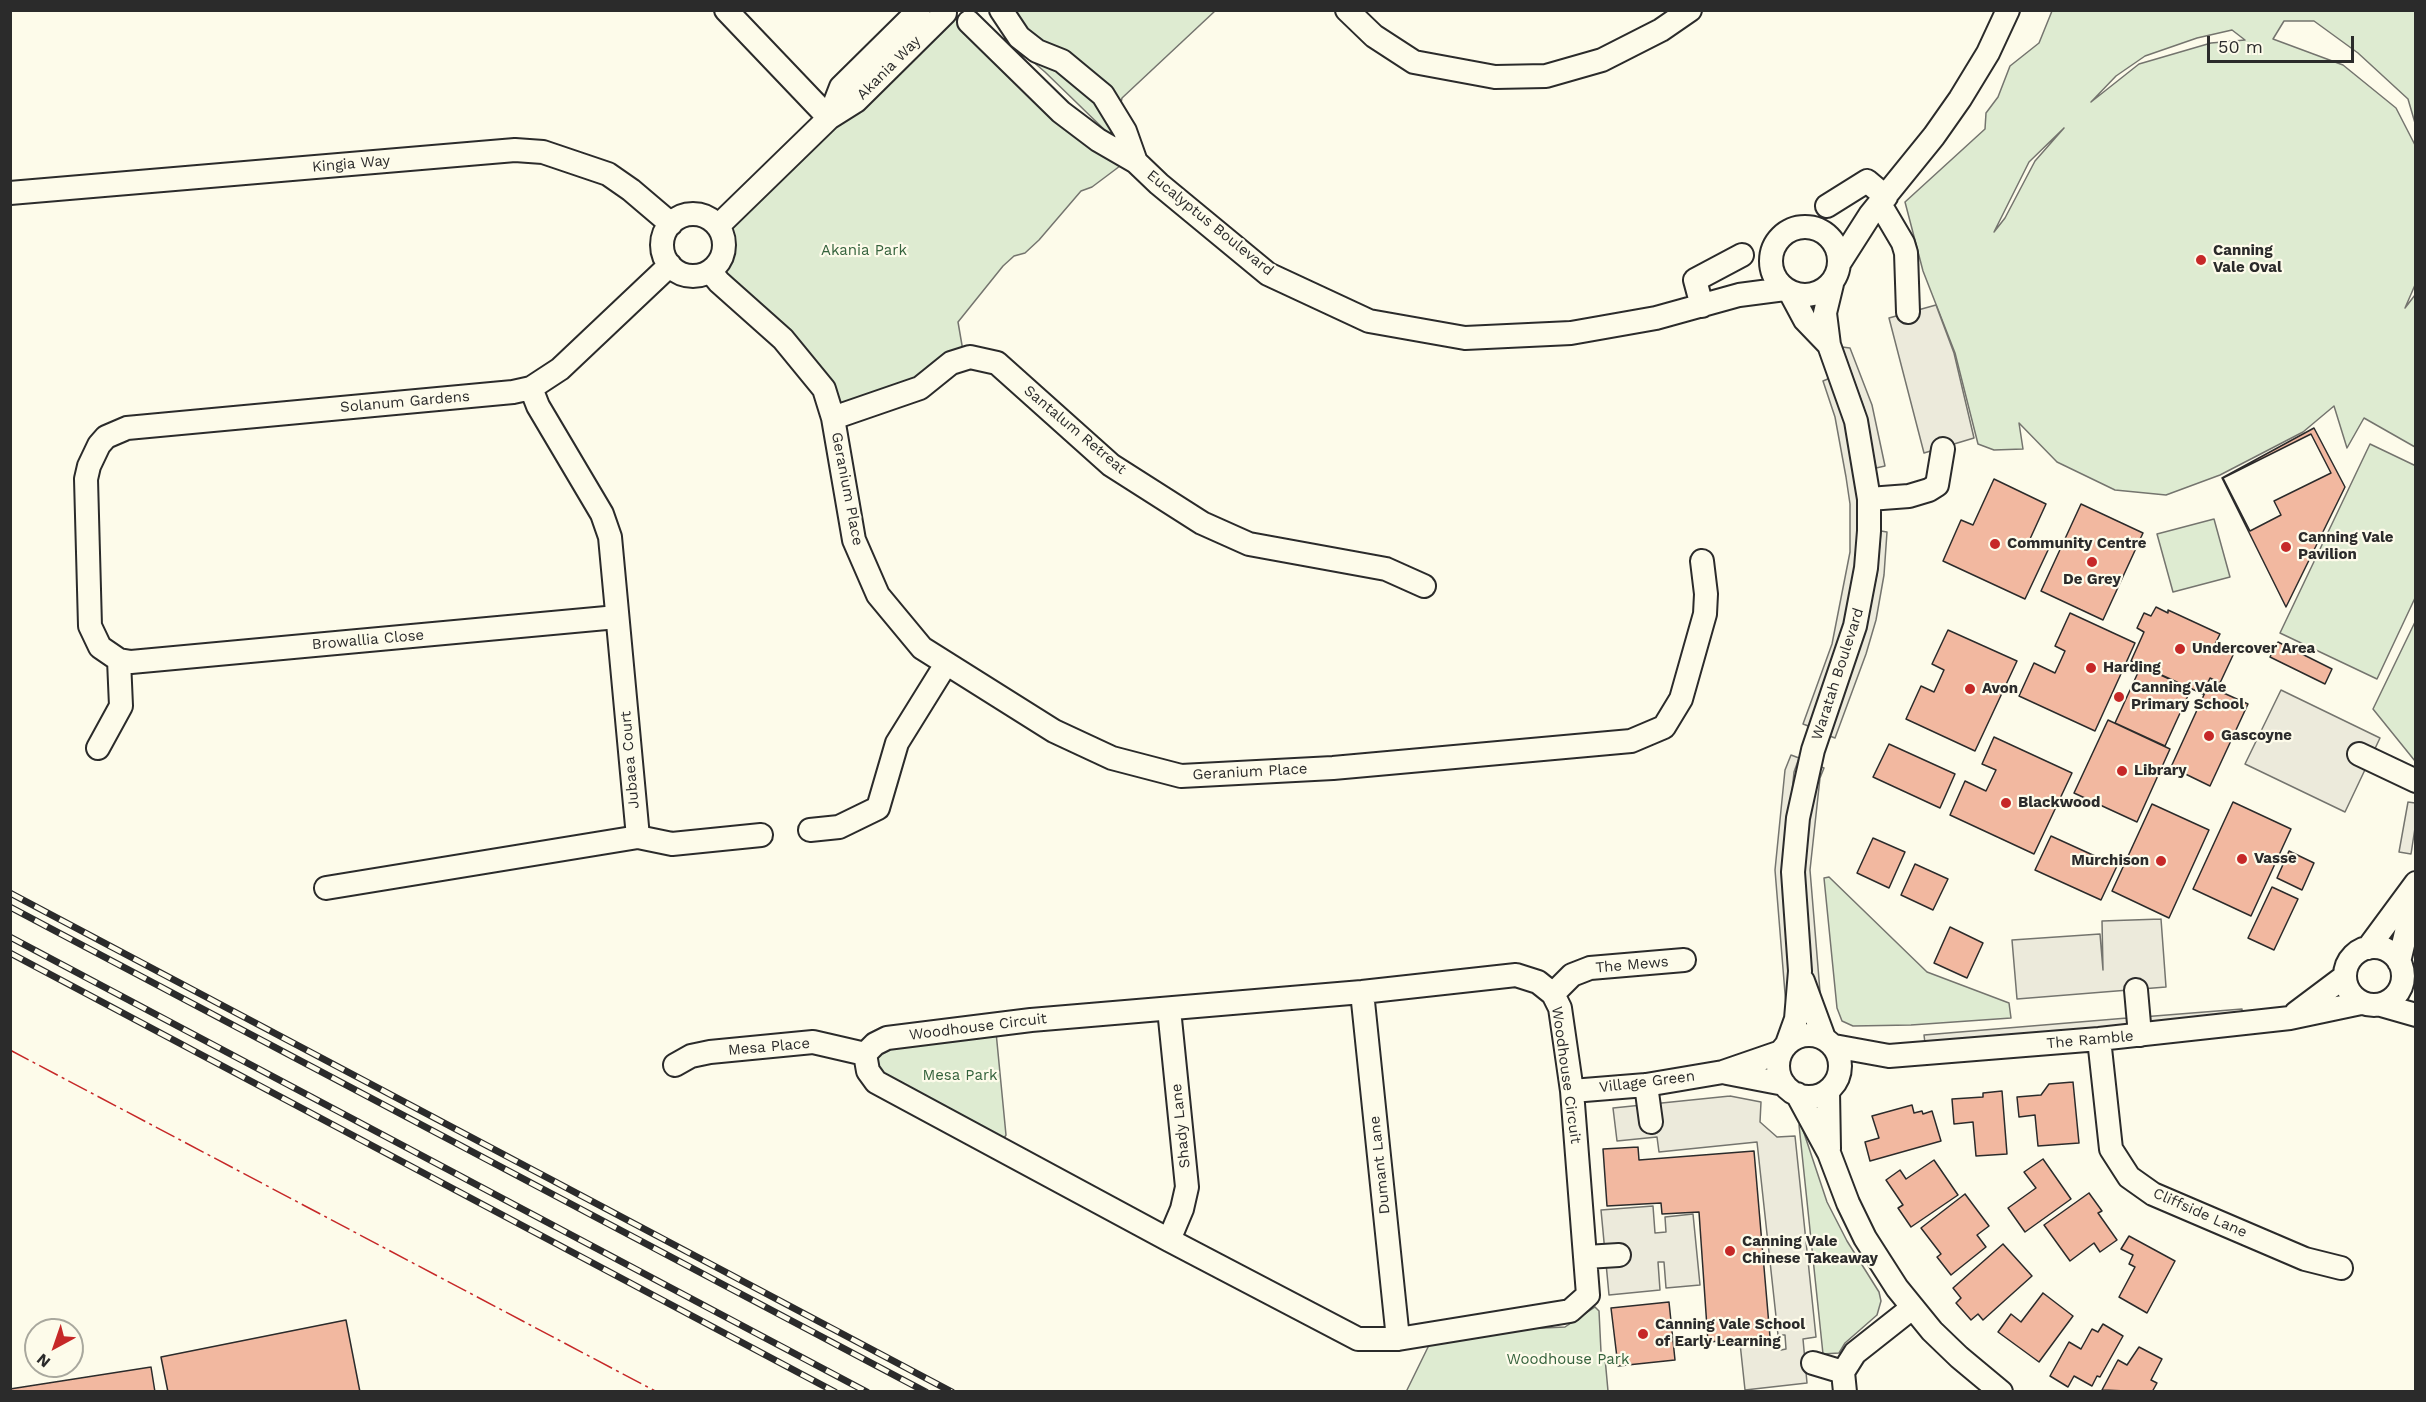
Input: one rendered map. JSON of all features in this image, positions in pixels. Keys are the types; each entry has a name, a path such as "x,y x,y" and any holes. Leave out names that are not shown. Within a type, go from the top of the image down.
{"street":[{"path":"726,10 829,118"},
{"name":"Akania Way","path":"829,118 842,87 919,10"},
{"path":"969,22 981,19 995,10"},
{"name":"Eucalyptus Boulevard","path":"1001,10 1019,37 1038,51 1062,61 1103,94 1125,131 1136,162"},
{"path":"1347,10 1374,36 1414,62 1495,77 1546,76 1602,60 1660,30 1690,10"},
{"path":"1840,262 1878,205 1960,99 1988,52 2008,10"},
{"name":"Akania Way","path":"718,226 829,118 856,101 944,12"},
{"name":"Eucalyptus Boulevard","path":"944,12 956,19 969,22 1061,112 1098,140 1136,162 1159,184 1268,274 1369,321 1465,338 1571,333 1656,318 1739,296 1787,290 1805,296 1817,294 1832,284"},
{"name":"Kingia Way","path":"10,193 515,150 543,152 608,174 631,190 670,224"},
{"path":"1827,206 1868,181 1878,205 1903,243 1906,253 1908,312"},
{"path":"1824,232 1878,205"},
{"path":"694,214 710,219 718,226 723,236 724,246 722,257 710,271 694,276 683,274 670,265 664,256 662,245 664,234 670,224 683,216 694,214"},
{"path":"1787,290 1773,274 1771,262 1773,250 1778,240 1788,232 1801,227 1824,232 1833,240 1840,262 1838,274 1832,284"},
{"path":"1702,306 1695,280 1742,255"},
{"path":"1739,296 1771,262"},
{"name":"Solanum Gardens","path":"119,660 100,647 90,626 86,479 89,466 99,445 106,437 128,428 513,392 531,388 560,369 670,265"},
{"name":"Geranium Place","path":"710,271 719,282 783,339 824,389 833,418 854,540 878,595 922,648 1054,731 1112,758 1181,776 1333,768 1631,741 1664,727 1681,699 1705,614 1706,594 1702,561"},
{"name":"Waratah Boulevard","path":"1832,284 1825,313 1829,345 1856,421 1869,499 1866,568 1861,605 1849,649 1813,750 1798,818 1793,872 1800,971 1796,1019 1778,1069 1829,1153 1848,1203 1865,1238 1885,1270 1912,1308 1959,1357 2001,1392"},
{"name":"Waratah Boulevard","path":"1787,290 1805,320 1829,345"},
{"name":"Santalum Retreat","path":"833,418 920,388 951,363 970,357 997,363 1111,465 1202,523 1249,544 1386,569 1424,586"},
{"name":"Jubaea Court","path":"531,388 538,406 602,514 610,537 638,837"},
{"path":"1869,499 1909,496 1937,485 1943,449"},
{"name":"Browallia Close","path":"119,660 131,662 617,617"},
{"path":"98,748 121,706 119,660"},
{"path":"810,830 839,827 878,808 897,742 946,664"},
{"path":"2358,754 2415,782"},
{"path":"326,888 638,837 672,844 761,835"},
{"path":"2415,883 2368,948 2354,955 2345,969 2344,977 2349,992 2371,1004 2415,1015"},
{"path":"2371,1004 2395,996 2406,979 2415,890"},
{"path":"2368,948 2386,950 2406,979"},
{"name":"The Mews","path":"1553,994 1572,975 1590,968 1684,960"},
{"name":"Waratah Boulevard","path":"1800,971 1829,1042 1839,1054 1834,1083 1829,1153"},
{"name":"Woodhouse Circuit","path":"1516,975 1538,982 1553,994 1560,1008 1572,1091 1586,1257 1588,1295 1570,1311 1398,1339 1358,1339 876,1082 868,1071 865,1054 875,1044 887,1038 1031,1020 1362,992 1516,975"},
{"path":"2290,1018 2344,977"},
{"path":"2136,990 2140,1035"},
{"name":"Dumant Lane","path":"1362,992 1398,1339"},
{"name":"The Ramble","path":"1829,1042 1889,1056 2140,1035 2290,1018 2371,1004"},
{"name":"Shady Lane","path":"1169,1009 1187,1187 1182,1209 1169,1240"},
{"path":"1784,1048 1804,1035 1829,1042"},
{"name":"Cliffside Lane","path":"2099,1039 2111,1149 2129,1177 2153,1194 2305,1259 2341,1268"},
{"name":"Mesa Place","path":"675,1065 691,1056 710,1052 813,1042 865,1054"},
{"name":"Village Green","path":"1572,1091 1646,1085 1723,1072 1784,1048"},
{"name":"The Ramble","path":"1834,1083 1889,1056"},
{"name":"Village Green","path":"1723,1072 1790,1089"},
{"path":"1790,1089 1807,1097 1818,1096 1834,1083"},
{"path":"1646,1085 1651,1122"},
{"path":"1586,1257 1618,1255"},
{"path":"1814,1363 1844,1382 1855,1353 1912,1308"}],"green space":[{"path":"1018,11 1215,11 1122,98 1113,138 1024,54 996,22"},
{"name":"Canning Vale Oval","path":"2052,11 2415,11 2415,123 2408,99 2358,53 2314,21 2284,21 2273,39 2343,65 2396,108 2415,145 2415,285 2405,308 2415,295 2415,447 2364,418 2347,448 2334,406 2303,432 2220,475 2166,495 2115,490 2057,462 2019,423 2023,449 1994,450 1978,444 1955,353 1923,271 1905,202 1985,129 1986,113 1998,97 2010,66 2039,43","holes":["2232,30 2245,40 2211,43 2139,64 2091,102 2116,76 2145,56 2197,38","2064,128 2035,161 2005,218 1994,232 2029,162"]},
{"name":"Akania Park","path":"952,19 984,24 1120,166 1092,187 1081,191 1039,240 1025,253 1014,256 1003,266 958,322 963,351 921,384 838,416 718,264 725,253 726,246 722,226"},
{"path":"2370,444 2416,466 2415,598 2377,679 2280,633"},
{"path":"2214,519 2230,577 2173,592 2157,534"},
{"path":"2415,622 2415,761 2373,709"},
{"path":"1829,877 1927,972 2009,1003 2011,1018 1911,1025 1853,1026 1842,1021 1837,1008 1824,878"},
{"name":"Mesa Park","path":"996,1032 1006,1135 1001,1143 876,1071 877,1056 881,1049"},
{"path":"1801,1124 1827,1202 1847,1241 1879,1292 1881,1301 1877,1315 1845,1343 1839,1353 1823,1354 1799,1125"},
{"name":"Woodhouse Park","path":"1595,1307 1599,1311 1601,1352 1605,1358 1608,1391 1406,1392 1432,1339 1500,1330 1565,1327"}],"shaded area":[{"path":"1936,305 1954,353 1974,438 1924,453 1889,318"},
{"path":"1842,347 1850,348 1872,405 1885,466 1876,468 1864,408"},
{"path":"1830,378 1844,418 1859,503 1857,555 1840,647 1811,727 1803,724 1832,644 1850,552 1850,504 1846,477 1835,417 1823,381"},
{"path":"1881,531 1887,532 1884,575 1876,620 1835,738 1827,735 1868,617 1877,574"},
{"path":"2281,690 2380,738 2345,812 2245,764"},
{"path":"1791,755 1799,758 1794,772 1784,870 1796,1018 1787,1018 1775,870 1785,770"},
{"path":"1816,765 1824,768 1820,778 1810,870 1822,1016 1814,1017 1801,870"},
{"path":"2408,802 2415,803 2415,828 2411,854 2399,852"},
{"path":"2161,919 2166,987 2017,999 2012,940 2100,934 2103,970 2102,921"},
{"path":"2242,1009 2242,1018 2143,1026 2142,1017"},
{"path":"2127,1018 2128,1027 1925,1043 1924,1035"},
{"path":"1730,1096 1761,1102 1760,1122 1777,1137 1795,1136 1816,1337 1803,1339 1807,1383 1745,1390 1740,1343 1779,1339 1781,1350 1786,1349 1785,1335 1778,1335 1757,1142 1659,1152 1657,1137 1617,1141 1613,1108"},
{"path":"1653,1206 1655,1233 1666,1232 1665,1217 1693,1214 1700,1285 1666,1288 1664,1262 1658,1262 1660,1290 1609,1295 1601,1210"}],"building":[{"name":"Canning Vale Pavilion","path":"2314,428 2345,487 2286,607 2222,478"},
{"path":"2311,434 2331,473 2274,501 2281,515 2250,531 2223,478"},
{"name":"Community Centre","path":"1994,479 2046,504 2030,539 2049,548 2025,599 1943,561 1961,520 1973,525"},
{"name":"De Grey","path":"2081,504 2143,533 2103,620 2041,591"},
{"name":"Undercover Area","path":"2156,607 2168,613 2168,610 2220,634 2215,644 2234,653 2220,683 2210,678 2203,694 2131,661 2144,632 2137,628 2144,613 2151,616"},
{"name":"Harding","path":"2070,613 2135,643 2095,731 2019,696 2034,663 2055,673 2065,651 2055,646"},
{"name":"Avon","path":"1948,630 2017,661 1975,751 1906,719 1921,686 1934,692 1944,670 1932,664"},
{"path":"2278,642 2332,669 2325,684 2270,657"},
{"path":"2141,666 2191,689 2165,746 2115,723"},
{"name":"Gascoyne","path":"2208,686 2248,704 2210,786 2171,767"},
{"name":"Library","path":"2108,720 2170,749 2137,822 2074,793"},
{"name":"Blackwood","path":"1994,737 2072,773 2034,854 1950,815 1965,781 1986,791 1996,770 1982,764"},
{"path":"1889,744 1955,774 1940,808 1873,777"},
{"name":"Vasse","path":"2233,802 2291,829 2251,916 2193,889"},
{"name":"Murchison","path":"2152,804 2209,830 2169,918 2112,891"},
{"path":"2051,836 2117,866 2101,900 2035,870"},
{"path":"1873,838 1905,852 1889,888 1857,873"},
{"path":"2289,851 2314,863 2302,890 2277,878"},
{"path":"1915,864 1948,879 1933,910 1901,895"},
{"path":"2272,887 2298,899 2274,950 2248,938"},
{"path":"1950,927 1983,943 1967,978 1934,963"},
{"path":"2073,1082 2079,1143 2038,1146 2035,1115 2019,1117 2017,1097 2041,1095 2049,1084"},
{"path":"2002,1091 2007,1154 1976,1156 1973,1122 1954,1124 1952,1099 1983,1097 1983,1093"},
{"path":"1912,1105 1914,1113 1922,1111 1923,1114 1932,1111 1941,1141 1870,1161 1865,1142 1879,1138 1872,1116"},
{"path":"1638,1147 1639,1160 1754,1151 1770,1337 1708,1342 1699,1212 1662,1214 1661,1203 1607,1206 1603,1149"},
{"path":"2043,1159 2071,1199 2025,1232 2008,1208 2036,1188 2024,1172"},
{"path":"1934,1160 1958,1195 1911,1227 1898,1208 1903,1205 1886,1180 1900,1170 1906,1179"},
{"path":"2089,1193 2102,1211 2098,1213 2117,1240 2100,1252 2094,1243 2070,1261 2044,1225"},
{"path":"1965,1194 1989,1226 1977,1235 1986,1247 1951,1275 1937,1257 1941,1254 1921,1228"},
{"path":"2129,1236 2175,1261 2147,1313 2119,1297 2135,1267 2129,1264 2133,1255 2121,1249"},
{"path":"2003,1244 2032,1276 1983,1320 1978,1314 1971,1320 1956,1303 1961,1298 1953,1288"},
{"path":"2043,1293 2073,1316 2039,1362 1998,1332 2011,1314 2021,1322"},
{"name":"Canning Vale School of Early Learning","path":"1669,1302 1675,1360 1618,1366 1611,1308"},
{"path":"346,1320 360,1392 168,1392 161,1357"},
{"path":"2103,1324 2123,1336 2100,1377 2097,1376 2092,1386 2074,1376 2068,1387 2050,1376 2069,1342 2081,1349 2092,1329 2098,1332"},
{"path":"2139,1347 2162,1359 2151,1380 2157,1383 2152,1392 2102,1390 2118,1360 2127,1365"},
{"path":"151,1367 155,1392 10,1392 10,1389"}],"railway":[{"path":"10,893 952,1392"},
{"path":"10,907 926,1392"},
{"path":"10,937 867,1392"},
{"path":"10,953 835,1392"}],"power":[{"path":"10,1050 657,1392"}],"place":[{"name":"Canning Vale Oval","path":"2201,260"},
{"name":"Community Centre","path":"1995,544"},
{"name":"Canning Vale Pavilion","path":"2286,547"},
{"name":"De Grey","path":"2092,562"},
{"name":"Undercover Area","path":"2180,649"},
{"name":"Harding","path":"2091,668"},
{"name":"Avon","path":"1970,689"},
{"name":"Canning Vale Primary School","path":"2119,697"},
{"name":"Gascoyne","path":"2209,736"},
{"name":"Library","path":"2122,771"},
{"name":"Blackwood","path":"2006,803"},
{"name":"Vasse","path":"2242,859"},
{"name":"Murchison","path":"2161,861"},
{"name":"Canning Vale Chinese Takeaway","path":"1730,1251"},
{"name":"Canning Vale School of Early Learning","path":"1643,1334"}]}
